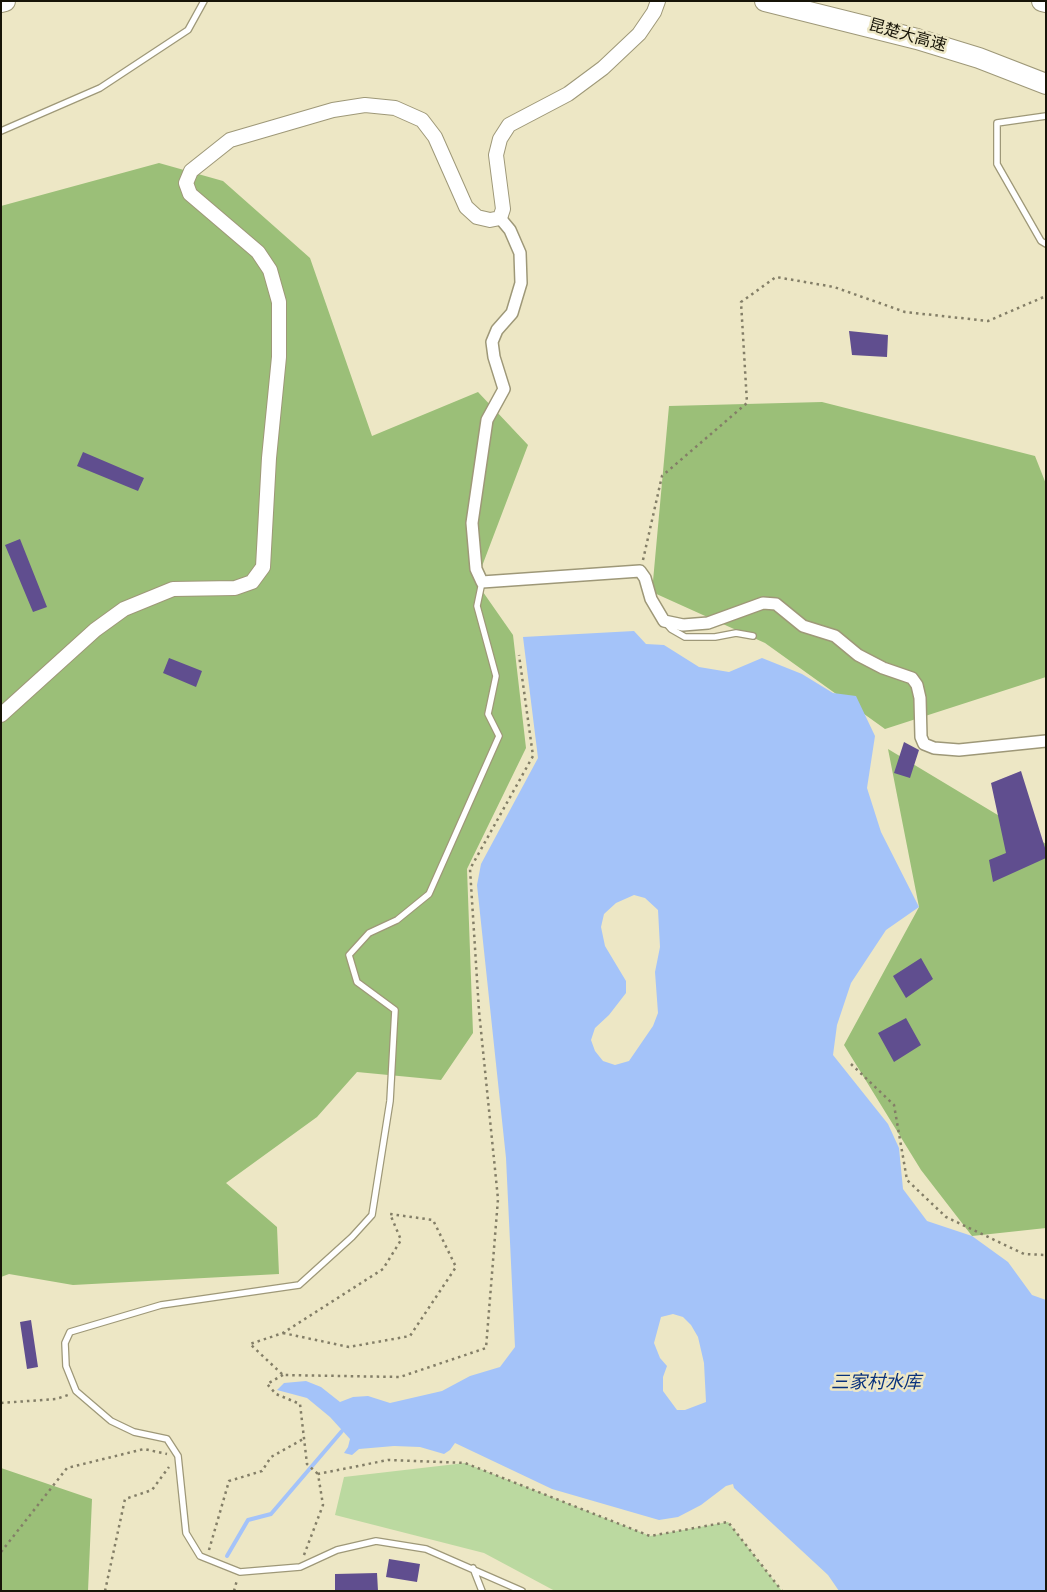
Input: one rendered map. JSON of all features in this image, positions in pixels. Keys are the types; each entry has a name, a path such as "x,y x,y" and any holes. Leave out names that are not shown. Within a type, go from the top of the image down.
{"highway":[{"path":"1,2 5,1"},
{"name":"昆楚大高速","path":"765,1 917,39 979,58 1046,84"}],"street":[{"path":"500,218 503,209 496,155 500,139 509,125 568,94 603,68 639,34 654,12 658,1"},
{"path":"1,715 95,630 124,609 173,589 234,588 252,582 263,567 269,458 279,357 279,302 270,270 258,252 190,194 186,183 191,171 230,140 333,110 365,104 395,108 422,120 435,137 466,207 477,217 490,220 500,218"},
{"path":"500,218 510,230 520,253 521,283 512,313 497,330 492,342 494,357 504,389 487,420 472,523 476,569 482,582 640,571 646,578 651,599 664,621 683,625 708,623 763,603 776,604 803,626 835,636 858,655 883,668 912,678 917,684 920,698 921,737 924,744 934,748 959,750 1046,741"}],"lane":[{"path":"1,131 100,88 188,30 204,1"},
{"path":"1046,116 997,123 997,164 1041,241 1046,244"},
{"path":"482,582 477,606 496,676 488,714 499,736 429,894 397,920 369,933 349,954 357,982 395,1010 390,1100 372,1215 352,1237 299,1285 161,1305 70,1332 65,1344 66,1366 76,1391 111,1421 134,1432 167,1439 178,1456 186,1533 200,1556 240,1572 300,1567 337,1550 376,1541 426,1549 522,1591"},
{"path":"664,621 671,630 685,637 716,637 736,633 753,636"},
{"path":"473,1568 482,1591"}],"path":[{"path":"640,571 662,476 747,403 741,302 776,277 834,287 905,312 988,320 1046,296"},
{"path":"300,1567 323,1504 318,1474 307,1464 300,1404 276,1394 267,1384 282,1375 400,1377 486,1348 498,1199 479,1011 470,869 533,756 519,655"},
{"path":"851,1064 894,1104 907,1180 946,1217 1024,1254 1046,1255"},
{"path":"282,1375 250,1344 283,1333 383,1269 400,1240 390,1214 433,1220 456,1267 410,1336 349,1347 283,1333"},
{"path":"1,1403 56,1399 76,1391"},
{"path":"207,1559 229,1481 262,1471 271,1457 305,1438"},
{"path":"1,1552 67,1468 144,1450 178,1456 152,1490 124,1499 105,1591"},
{"path":"318,1474 388,1460 465,1463 650,1536 728,1522 782,1591"}],"green space":[{"path":"159,163 223,181 310,258 372,436 478,392 528,445 476,582 513,635 526,748 467,869 473,1033 441,1080 357,1072 317,1117 226,1183 277,1227 279,1274 73,1285 9,1274 1,1277 1,206"},
{"path":"822,402 1035,456 1046,484 1046,677 885,729 765,643 652,592 669,406"},
{"path":"888,749 1046,844 1046,1228 972,1236 921,1170 844,1045 919,907"},
{"path":"465,1463 650,1536 728,1522 782,1591 555,1591 484,1553 335,1515 344,1477"},
{"path":"1,1468 92,1499 88,1591 1,1591"}],"water":[{"name":"三家村水库","path":"634,631 646,644 664,645 699,667 729,672 762,658 802,674 833,693 856,696 875,736 867,788 881,832 919,907 886,930 851,983 837,1025 833,1055 888,1124 899,1148 903,1189 927,1221 972,1236 1008,1262 1032,1295 1046,1300 1046,1591 839,1591 828,1575 734,1488 733,1484 726,1486 701,1505 678,1517 659,1520 552,1489 455,1443 444,1454 420,1447 394,1446 359,1449 352,1455 344,1453 350,1439 330,1417 307,1398 277,1390 284,1383 306,1381 321,1387 340,1402 353,1397 368,1396 390,1403 442,1391 470,1376 500,1367 515,1347 506,1158 477,885 481,864 538,758 523,637","holes":["634,895 645,898 658,910 660,947 655,972 658,1013 653,1026 629,1061 615,1065 603,1061 595,1051 591,1040 595,1028 609,1015 626,993 626,981 605,946 601,927 604,914 616,903","673,1314 683,1317 691,1325 698,1337 704,1363 706,1402 685,1410 677,1410 663,1391 663,1377 667,1366 660,1358 654,1343 661,1317"]}],"building":[{"path":"849,331 888,335 887,357 852,355"},
{"path":"83,452 144,478 138,491 77,466"},
{"path":"20,539 47,607 33,612 5,545"},
{"path":"169,658 202,671 196,687 163,673"},
{"path":"904,742 919,750 910,778 894,773"},
{"path":"1021,771 1046,851 1046,858 993,882 989,860 1006,853 991,783"},
{"path":"921,958 933,979 906,998 893,976"},
{"path":"906,1018 921,1045 894,1062 878,1033"},
{"path":"31,1320 38,1367 27,1369 20,1322"},
{"path":"389,1559 420,1564 417,1582 386,1577"},
{"path":"377,1573 378,1591 335,1591 335,1574"}],"waterway":[{"path":"227,1556 248,1520 271,1514 342,1431"}]}
